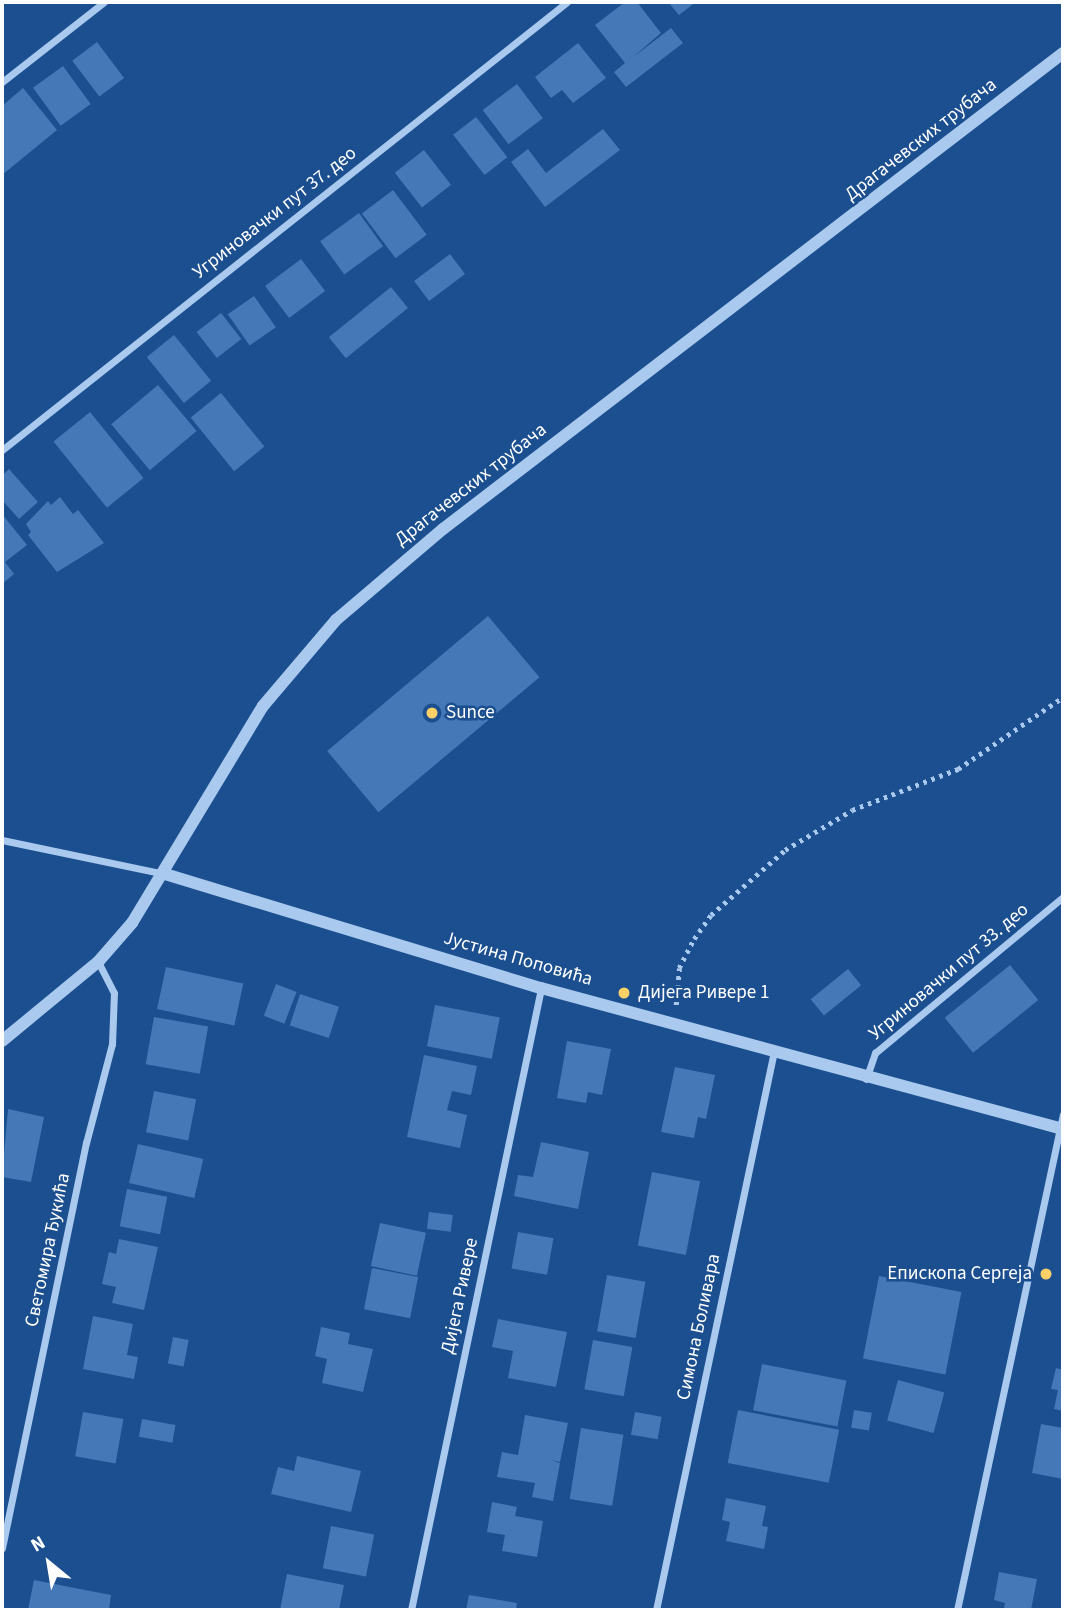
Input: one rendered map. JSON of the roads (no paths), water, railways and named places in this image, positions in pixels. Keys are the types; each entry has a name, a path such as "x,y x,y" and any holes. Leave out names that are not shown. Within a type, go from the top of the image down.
{"street":[{"path":"2,82 104,2"},
{"name":"Угриновачки пут 37. део","path":"2,450 567,2"},
{"name":"Драгачевских трубача","path":"2,1041 98,962 132,923 165,874 263,706 336,620 443,529 1063,53"},
{"name":"Јустина Поповића","path":"2,840 165,874 541,988 674,1022 866,1079 1060,1129"},
{"name":"Угриновачки пут 33. део","path":"866,1079 875,1053 1063,897"},
{"name":"Светомира Ђукића","path":"2,1548 86,1143 112,1044 114,993 98,962"},
{"name":"Дијега Ривере","path":"411,1610 541,988"},
{"name":"Симона Боливара","path":"656,1610 774,1051"},
{"path":"957,1610 1063,1114"}],"place":[{"name":"Sunce","path":"432,713"},
{"name":"Дијега Ривере 1","path":"624,993"},
{"name":"Епископа Сергеја","path":"1046,1274"}]}
